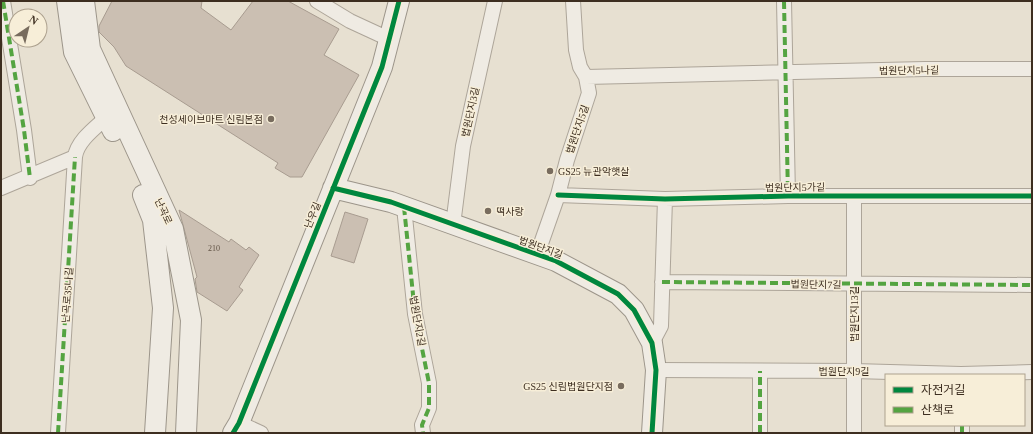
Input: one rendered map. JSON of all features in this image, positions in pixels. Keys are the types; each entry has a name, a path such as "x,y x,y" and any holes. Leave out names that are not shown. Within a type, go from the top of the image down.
{"street":[{"path":"3,1 24,130 30,178"},
{"name":"난곡로","path":"67,1 74,52 137,178 153,220 162,308 155,433"},
{"name":"난곡로","path":"84,1 90,49 173,229 191,320 186,433"},
{"path":"317,1 350,21 389,39"},
{"name":"난우길","path":"236,428 382,67 399,1"},
{"name":"법원단지3길","path":"453,225 464,138 495,1"},
{"name":"법원단지5길","path":"537,255 558,195 567,160 589,93 586,77 580,67 576,50 573,1"},
{"path":"784,1 788,196"},
{"name":"법원단지5나길","path":"586,77 925,69 1032,70"},
{"path":"1,188 30,178 75,158 76,151 87,136 106,118"},
{"name":"난곡로35나길","path":"58,433 75,158"},
{"name":"법원단지길","path":"332,188 404,207 556,262 618,294 634,310 652,343 656,370 652,433"},
{"name":"법원단지5가길","path":"558,195 665,199 788,196 1032,196"},
{"name":"법원단지13길","path":"854,196 854,433"},
{"path":"652,343 661,326 665,199"},
{"name":"법원단지2길","path":"404,207 415,314 429,383 429,408 422,425 423,433"},
{"name":"법원단지7길","path":"662,282 1032,286"},
{"name":"법원단지9길","path":"656,370 854,371 934,374"},
{"path":"760,371 760,433"},
{"name":"법원단지9길","path":"985,374 1032,372"},
{"path":"236,428 261,433"}],"building":[{"name":"천성세이브마트 신림본점","path":"112,1 202,1 201,8 231,30 253,1 288,1 339,29 324,55 359,75 302,177 290,177 275,168 278,163 126,66 114,47 99,32 99,26"},
{"path":"179,210 229,242 231,239 246,250 249,247 259,255 239,287 243,290 227,311 197,292 195,279 197,277"},
{"path":"345,212 368,219 354,263 331,256"}],"marked path":[{"path":"3,1 24,130 30,178"},
{"path":"784,1 788,196"},
{"path":"58,433 75,157"},
{"path":"404,207 415,314 429,383 429,408 422,425 423,433"},
{"path":"662,282 1032,285"},
{"path":"760,371 760,433"},
{"path":"962,426 962,433"}],"cycle path":[{"path":"233,433 239,423 382,67 399,1"},
{"path":"333,188 391,202 556,261 618,294 634,310 652,343 656,370 652,433"},
{"path":"558,195 665,199 788,196 1032,196"}],"place":[{"name":"천성세이브마트 신림본점","path":"271,119"},
{"name":"GS25 뉴관악햇살","path":"550,171"},
{"name":"떡사랑","path":"488,211"},
{"name":"GS25 신림법원단지점","path":"621,386"}]}
